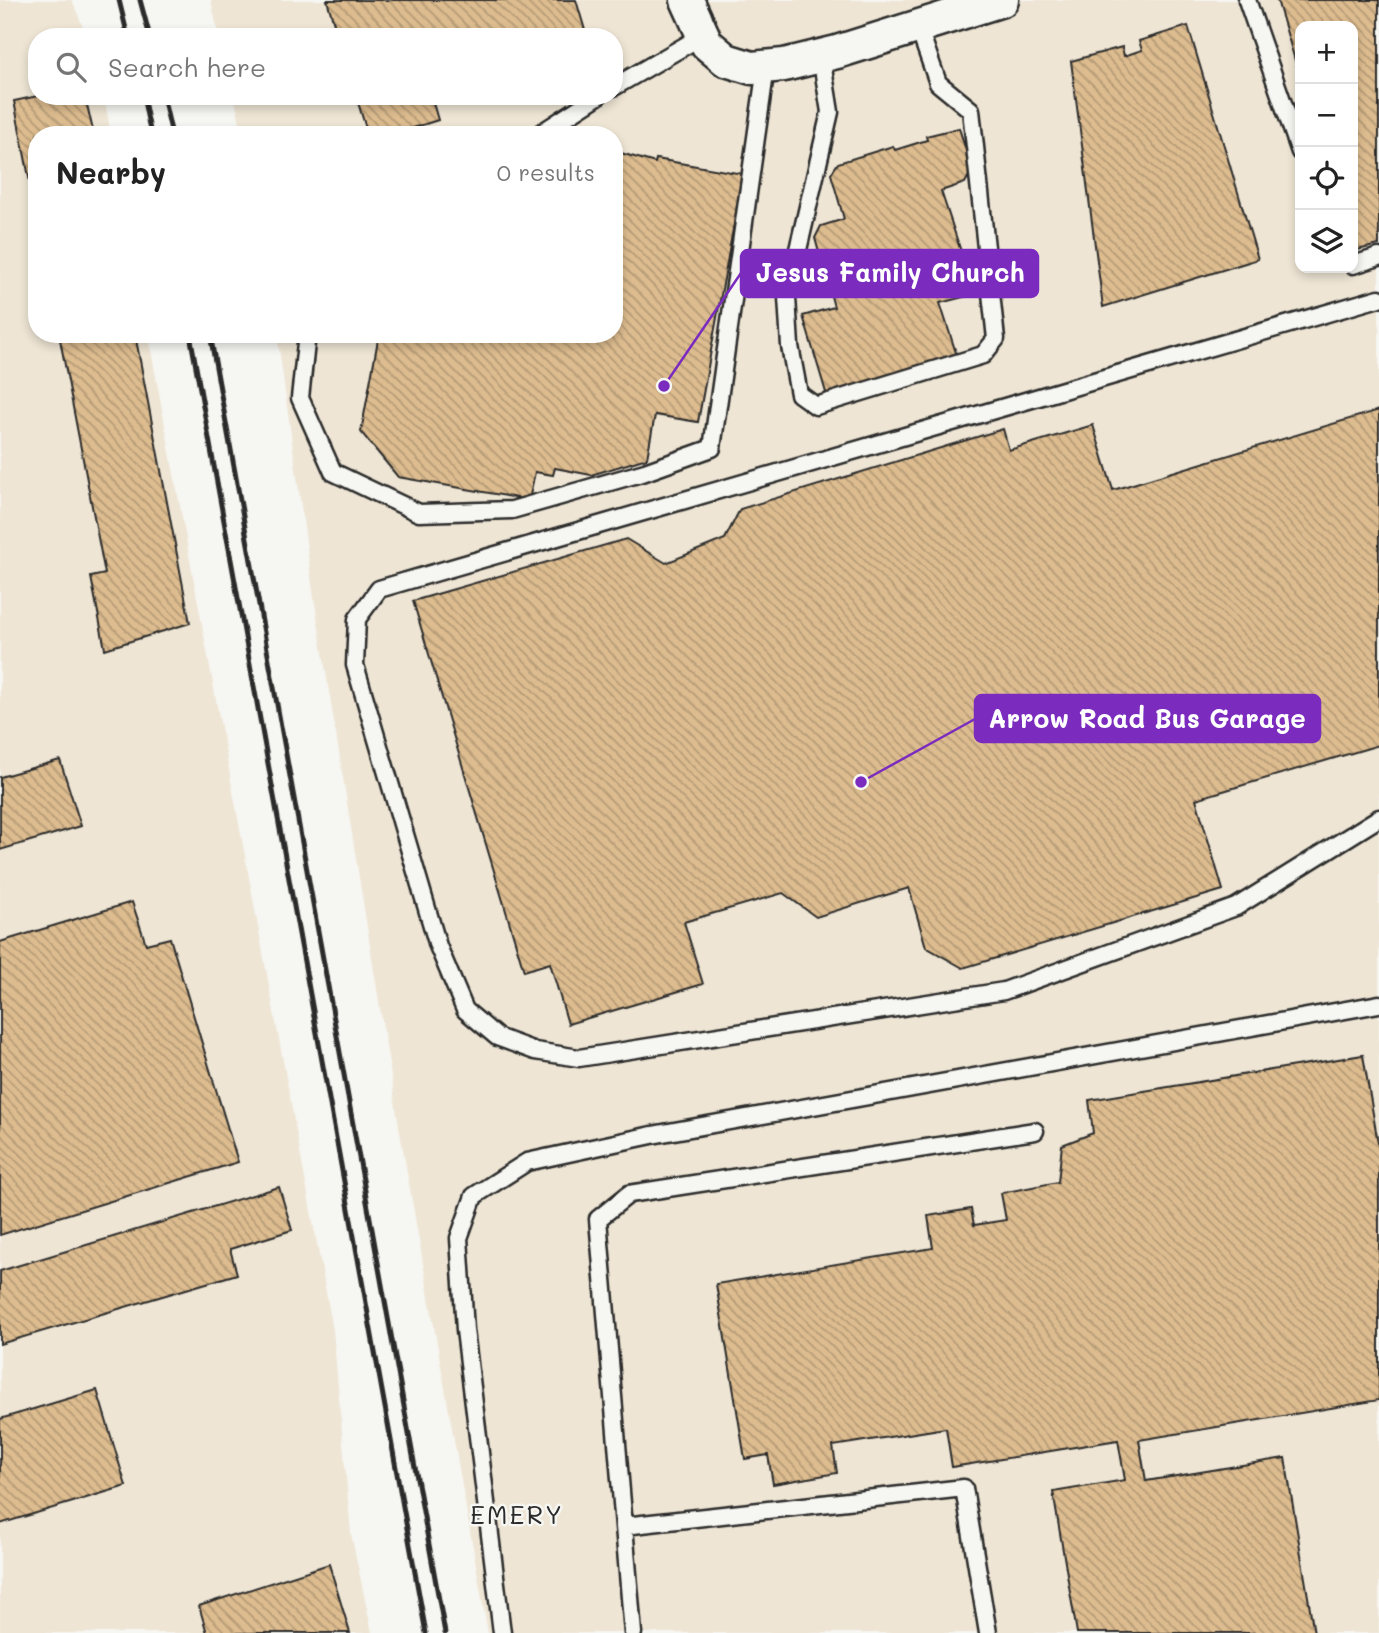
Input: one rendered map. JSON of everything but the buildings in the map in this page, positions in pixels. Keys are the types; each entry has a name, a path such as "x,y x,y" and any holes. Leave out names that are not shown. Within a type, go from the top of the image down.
{"street":[{"path":"687,0 706,44 726,60 752,68 821,56 1002,0"}],"lane":[{"path":"1247,0 1298,147"},
{"path":"821,56 830,113 787,297 790,346 799,394 816,406 983,355 996,339 971,110 938,83 918,26"},
{"path":"623,82 702,36"},
{"path":"306,343 300,398 334,472 419,513 512,510 645,472 712,448 766,67"},
{"path":"552,126 584,105"},
{"path":"1358,263 1379,257"},
{"path":"1379,298 379,589 357,619 355,665 438,946 465,1010 497,1037 536,1051 579,1058 1004,991 1236,907 1379,818"},
{"path":"502,1633 464,1317 459,1238 474,1196 527,1162 639,1138 1379,1004"},
{"path":"633,1633 598,1219 629,1194 1035,1131"},
{"path":"624,1526 964,1488 988,1633"}],"shaded area":[{"path":"0,0 72,0 83,28 28,28 28,105 106,105 109,126 28,126 28,343 150,343 333,1330 351,1534 372,1633 0,1633"},
{"path":"211,0 1379,0 1379,1633 488,1633 400,1132 313,591 278,343 623,343 623,126 241,126 236,105 623,105 623,28 217,28"}],"railway":[{"path":"119,0 126,28"},
{"path":"140,0 148,28"},
{"path":"145,105 149,126"},
{"path":"165,105 170,126"},
{"path":"192,343 426,1633"},
{"path":"212,343 445,1633"}],"place":[{"name":"Jesus Family Church","path":"664,386"},
{"name":"Arrow Road Bus Garage","path":"861,782"}],"district":[{"name":"EMERY","path":"517,1515"}]}
